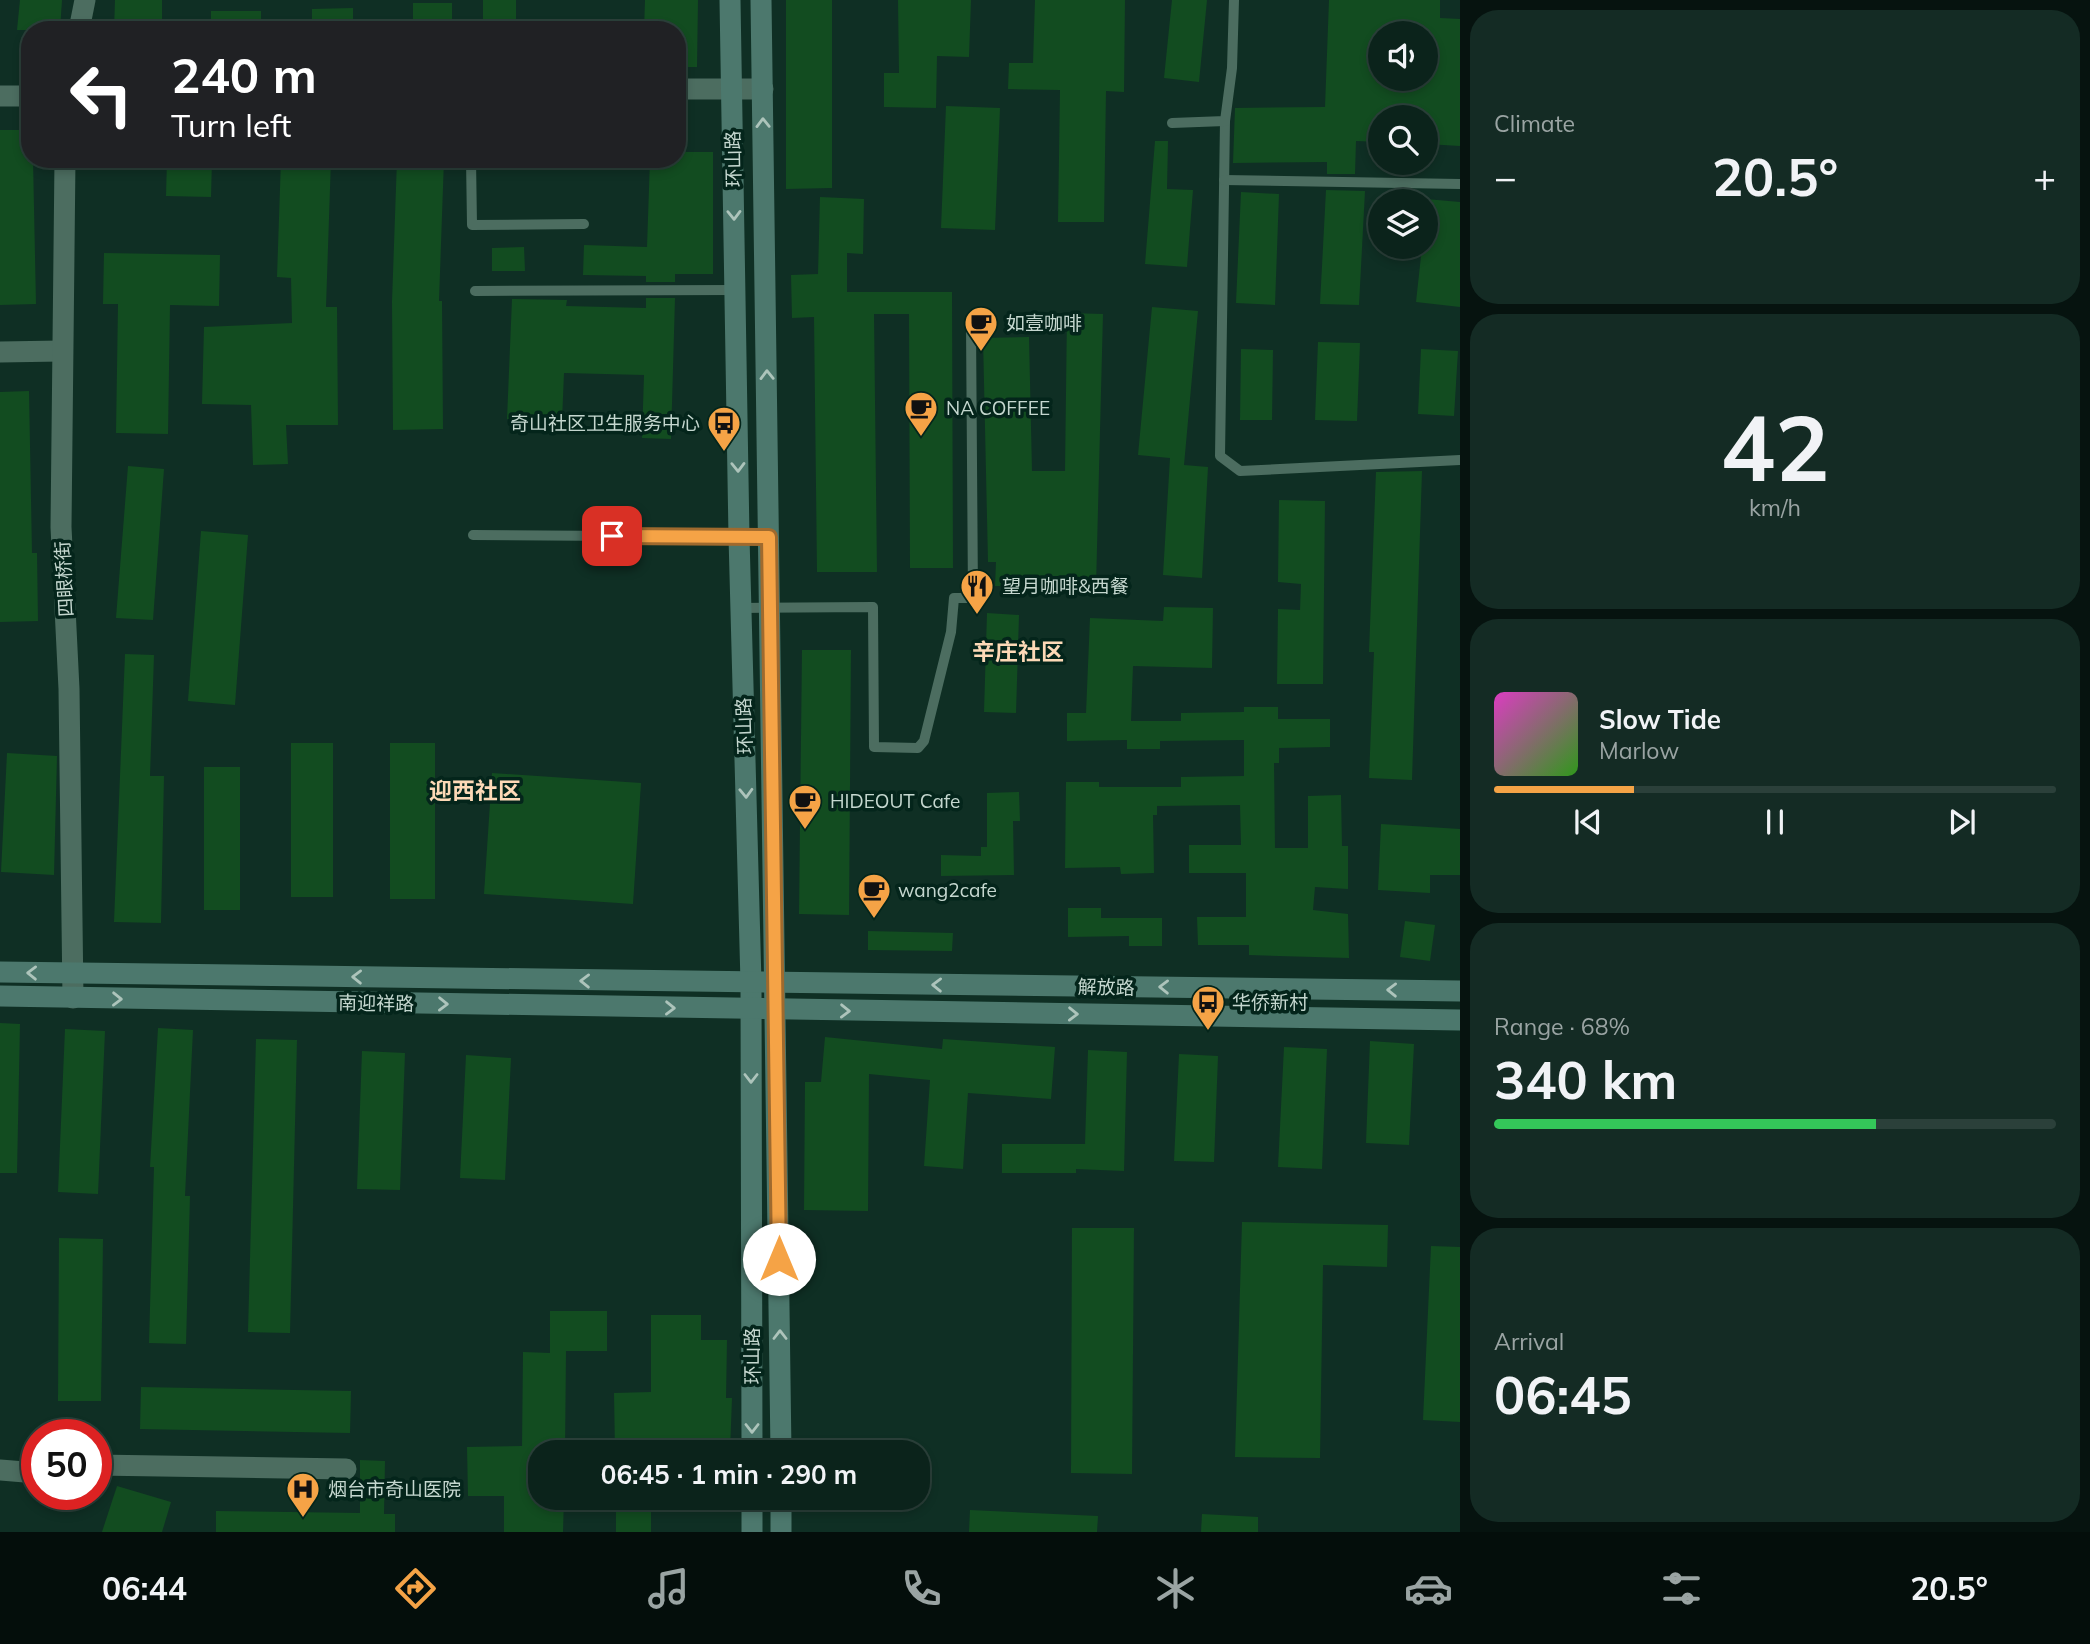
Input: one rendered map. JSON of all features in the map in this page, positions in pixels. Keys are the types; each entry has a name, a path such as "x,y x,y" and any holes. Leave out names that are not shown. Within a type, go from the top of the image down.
{"main road":[{"name":"环山路","path":"730,0 739,537 751,983 752,1440"},
{"name":"环山路","path":"761,0 781,1440"},
{"name":"南迎祥路","path":"0,972 751,983"},
{"name":"解放路","path":"751,983 1460,991"},
{"name":"南迎祥路","path":"0,996 751,1010"},
{"name":"解放路","path":"751,1010 1460,1020"},
{"path":"752,1510 752,1532"},
{"path":"781,1510 781,1532"}],"street":[{"path":"81,21 85,0"},
{"path":"686,89 763,89"},
{"path":"0,96 21,96"},
{"name":"四眼桥街","path":"65,168 61,527 69,689 73,998"},
{"path":"0,352 61,351"},
{"path":"112,1465 346,1469"},
{"path":"0,1470 21,1472"}],"lane":[{"path":"1234,0 1232,68 1225,121 1220,456 1240,471 1460,460"},
{"path":"1172,123 1225,121"},
{"path":"471,168 472,225 584,224"},
{"path":"1224,180 1460,184"},
{"path":"475,291 735,289"},
{"path":"741,608 873,607 874,747 918,748 924,741 951,632 954,598 973,598 971,325"},
{"path":"473,535 769,537"}],"building":[{"path":"20,0 62,0 61,21 21,21 21,30 17,30"},
{"path":"115,0 162,0 162,21 114,21"},
{"path":"483,0 516,0 516,21 483,21"},
{"path":"645,0 698,0 697,67 686,67 686,21 644,21"},
{"path":"786,0 832,0 832,188 786,189"},
{"path":"898,0 971,0 969,57 937,56 936,108 884,107 884,73 899,73"},
{"path":"1035,0 1125,0 1124,92 1106,91 1104,222 1058,222 1060,90 1008,89 1009,63 1033,63"},
{"path":"1172,0 1207,0 1199,82 1164,78"},
{"path":"1329,0 1440,0 1440,18 1460,19 1460,146 1438,145 1438,105 1368,105 1368,141 1356,141 1355,174 1327,174 1327,162 1233,163 1235,108 1325,107"},
{"path":"413,3 452,3 452,21 413,21"},
{"path":"353,8 353,21 312,21 312,9"},
{"path":"211,11 261,11 261,21 211,21"},
{"path":"946,106 1000,108 995,230 941,228"},
{"path":"0,130 21,130 21,168 33,168 36,304 0,305"},
{"path":"1155,141 1168,141 1167,189 1193,190 1187,267 1145,264"},
{"path":"686,152 713,152 713,274 675,274 675,282 646,282 646,276 583,275 584,245 647,247 650,168 686,168"},
{"path":"167,168 212,168 211,197 166,196"},
{"path":"281,168 331,168 326,307 337,307 338,425 286,425 288,464 253,465 251,405 202,404 204,327 292,323 291,278 277,277"},
{"path":"397,168 444,168 439,301 442,301 443,429 393,430 392,302"},
{"path":"1326,190 1365,191 1359,305 1320,304"},
{"path":"1241,192 1279,194 1275,305 1236,303"},
{"path":"820,197 864,199 863,254 847,253 847,292 952,292 953,568 910,568 909,314 874,314 877,572 817,572 814,317 792,318 791,275 818,274"},
{"path":"1438,200 1460,202 1460,307 1416,302 1421,259 1438,259"},
{"path":"524,247 525,271 492,271 492,248"},
{"path":"104,253 220,255 219,306 170,305 168,434 116,433 118,304 103,304"},
{"path":"646,298 675,298 671,439 642,438 644,375 564,373 562,421 507,419 512,299 567,300 566,306 646,308"},
{"path":"1152,307 1198,311 1184,465 1208,467 1202,578 1163,575 1170,458 1138,455"},
{"path":"1067,313 1103,314 1096,587 995,586 996,562 988,562 983,338 1029,337 1032,471 1065,471"},
{"path":"1318,342 1360,343 1357,421 1315,420"},
{"path":"1241,349 1273,350 1272,420 1240,420"},
{"path":"1421,349 1458,351 1454,416 1418,414"},
{"path":"29,391 32,553 37,553 38,621 0,622 0,392"},
{"path":"128,466 164,469 153,620 116,618"},
{"path":"1422,471 1412,780 1369,778 1374,652 1369,652 1376,472"},
{"path":"1279,500 1325,501 1323,684 1277,684 1278,609 1300,610 1301,584 1278,582"},
{"path":"201,531 248,535 235,705 188,701"},
{"path":"1164,607 1213,608 1212,668 1133,666 1131,721 1181,721 1181,713 1244,712 1244,707 1278,707 1278,719 1330,719 1330,747 1279,748 1279,763 1274,763 1275,848 1308,848 1308,796 1341,795 1342,846 1348,846 1348,889 1315,887 1313,910 1348,914 1349,958 1249,955 1249,945 1198,945 1197,917 1246,917 1246,873 1189,873 1189,845 1241,845 1240,805 1157,806 1157,815 1153,815 1154,873 1121,874 1120,867 1065,868 1066,782 1099,782 1099,787 1181,787 1181,777 1244,776 1244,740 1160,741 1160,749 1127,749 1127,740 1067,741 1067,713 1086,713 1090,618 1163,621"},
{"path":"987,613 1019,615 1016,713 984,712"},
{"path":"802,650 851,650 849,915 799,914"},
{"path":"125,654 154,655 150,776 164,776 161,923 114,922"},
{"path":"291,743 333,743 333,897 291,897"},
{"path":"390,743 435,743 435,899 390,899"},
{"path":"7,753 57,756 54,875 1,872"},
{"path":"204,767 240,767 240,910 204,910"},
{"path":"492,773 641,783 633,904 484,894"},
{"path":"1019,792 1020,821 1013,821 1014,875 941,876 941,855 981,856 981,847 987,847 987,793"},
{"path":"1381,824 1460,829 1460,875 1430,875 1430,893 1378,890"},
{"path":"1068,908 1101,908 1101,918 1162,918 1162,946 1129,946 1129,936 1068,937"},
{"path":"1405,921 1435,925 1430,961 1400,957"},
{"path":"868,931 953,933 952,951 868,950"},
{"path":"0,1023 20,1024 17,1173 0,1173"},
{"path":"158,1028 193,1030 185,1196 190,1196 186,1344 149,1343 154,1167 150,1167"},
{"path":"65,1029 105,1031 98,1194 58,1192"},
{"path":"825,1037 942,1049 943,1039 1055,1047 1051,1099 968,1093 963,1169 924,1166 930,1080 869,1074 868,1211 804,1210 805,1082 821,1082"},
{"path":"256,1039 297,1040 290,1333 248,1332"},
{"path":"1370,1041 1414,1044 1409,1145 1366,1143"},
{"path":"1284,1047 1327,1049 1322,1169 1278,1167"},
{"path":"1088,1050 1127,1052 1124,1171 1076,1169 1076,1173 1002,1173 1002,1144 1085,1144"},
{"path":"362,1051 405,1053 400,1190 357,1189"},
{"path":"1179,1054 1218,1056 1214,1162 1174,1161"},
{"path":"466,1055 511,1058 505,1180 460,1178"},
{"path":"1242,1222 1388,1225 1387,1267 1323,1265 1320,1458 1235,1457"},
{"path":"1072,1228 1134,1228 1132,1474 1071,1473"},
{"path":"59,1238 103,1239 101,1401 58,1401"},
{"path":"1431,1246 1460,1247 1460,1422 1423,1420"},
{"path":"550,1311 607,1311 607,1351 566,1351 565,1440 528,1440 528,1510 564,1510 563,1532 504,1532 504,1496 468,1496 467,1447 522,1446 523,1352 550,1353"},
{"path":"651,1315 701,1315 701,1340 727,1340 726,1398 732,1398 730,1440 615,1440 614,1393 651,1392"},
{"path":"141,1387 351,1391 350,1433 140,1429"},
{"name":"烟台市奇山医院","path":"360,1460 385,1461 384,1514 395,1514 395,1532 216,1532 216,1511 360,1513"},
{"path":"117,1486 171,1502 162,1532 102,1532 109,1510 112,1510"},
{"path":"616,1510 651,1510 651,1532 616,1532"},
{"path":"970,1510 1098,1516 1097,1532 969,1532"},
{"path":"1202,1514 1258,1517 1258,1532 1201,1532"}],"place":[{"name":"如壹咖啡","path":"981,353"},
{"name":"NA COFFEE","path":"921,438"},
{"name":"奇山社区卫生服务中心","path":"724,453"},
{"name":"望月咖啡&西餐","path":"977,616"},
{"name":"HIDEOUT Cafe","path":"805,831"},
{"name":"wang2cafe","path":"874,920"},
{"name":"华侨新村","path":"1208,1032"},
{"name":"烟台市奇山医院","path":"303,1519"}],"district":[{"name":"辛庄社区","path":"1018,651"},
{"name":"迎西社区","path":"475,790"}],"route":[{"path":"612,536 769,537 779,1259"}]}
